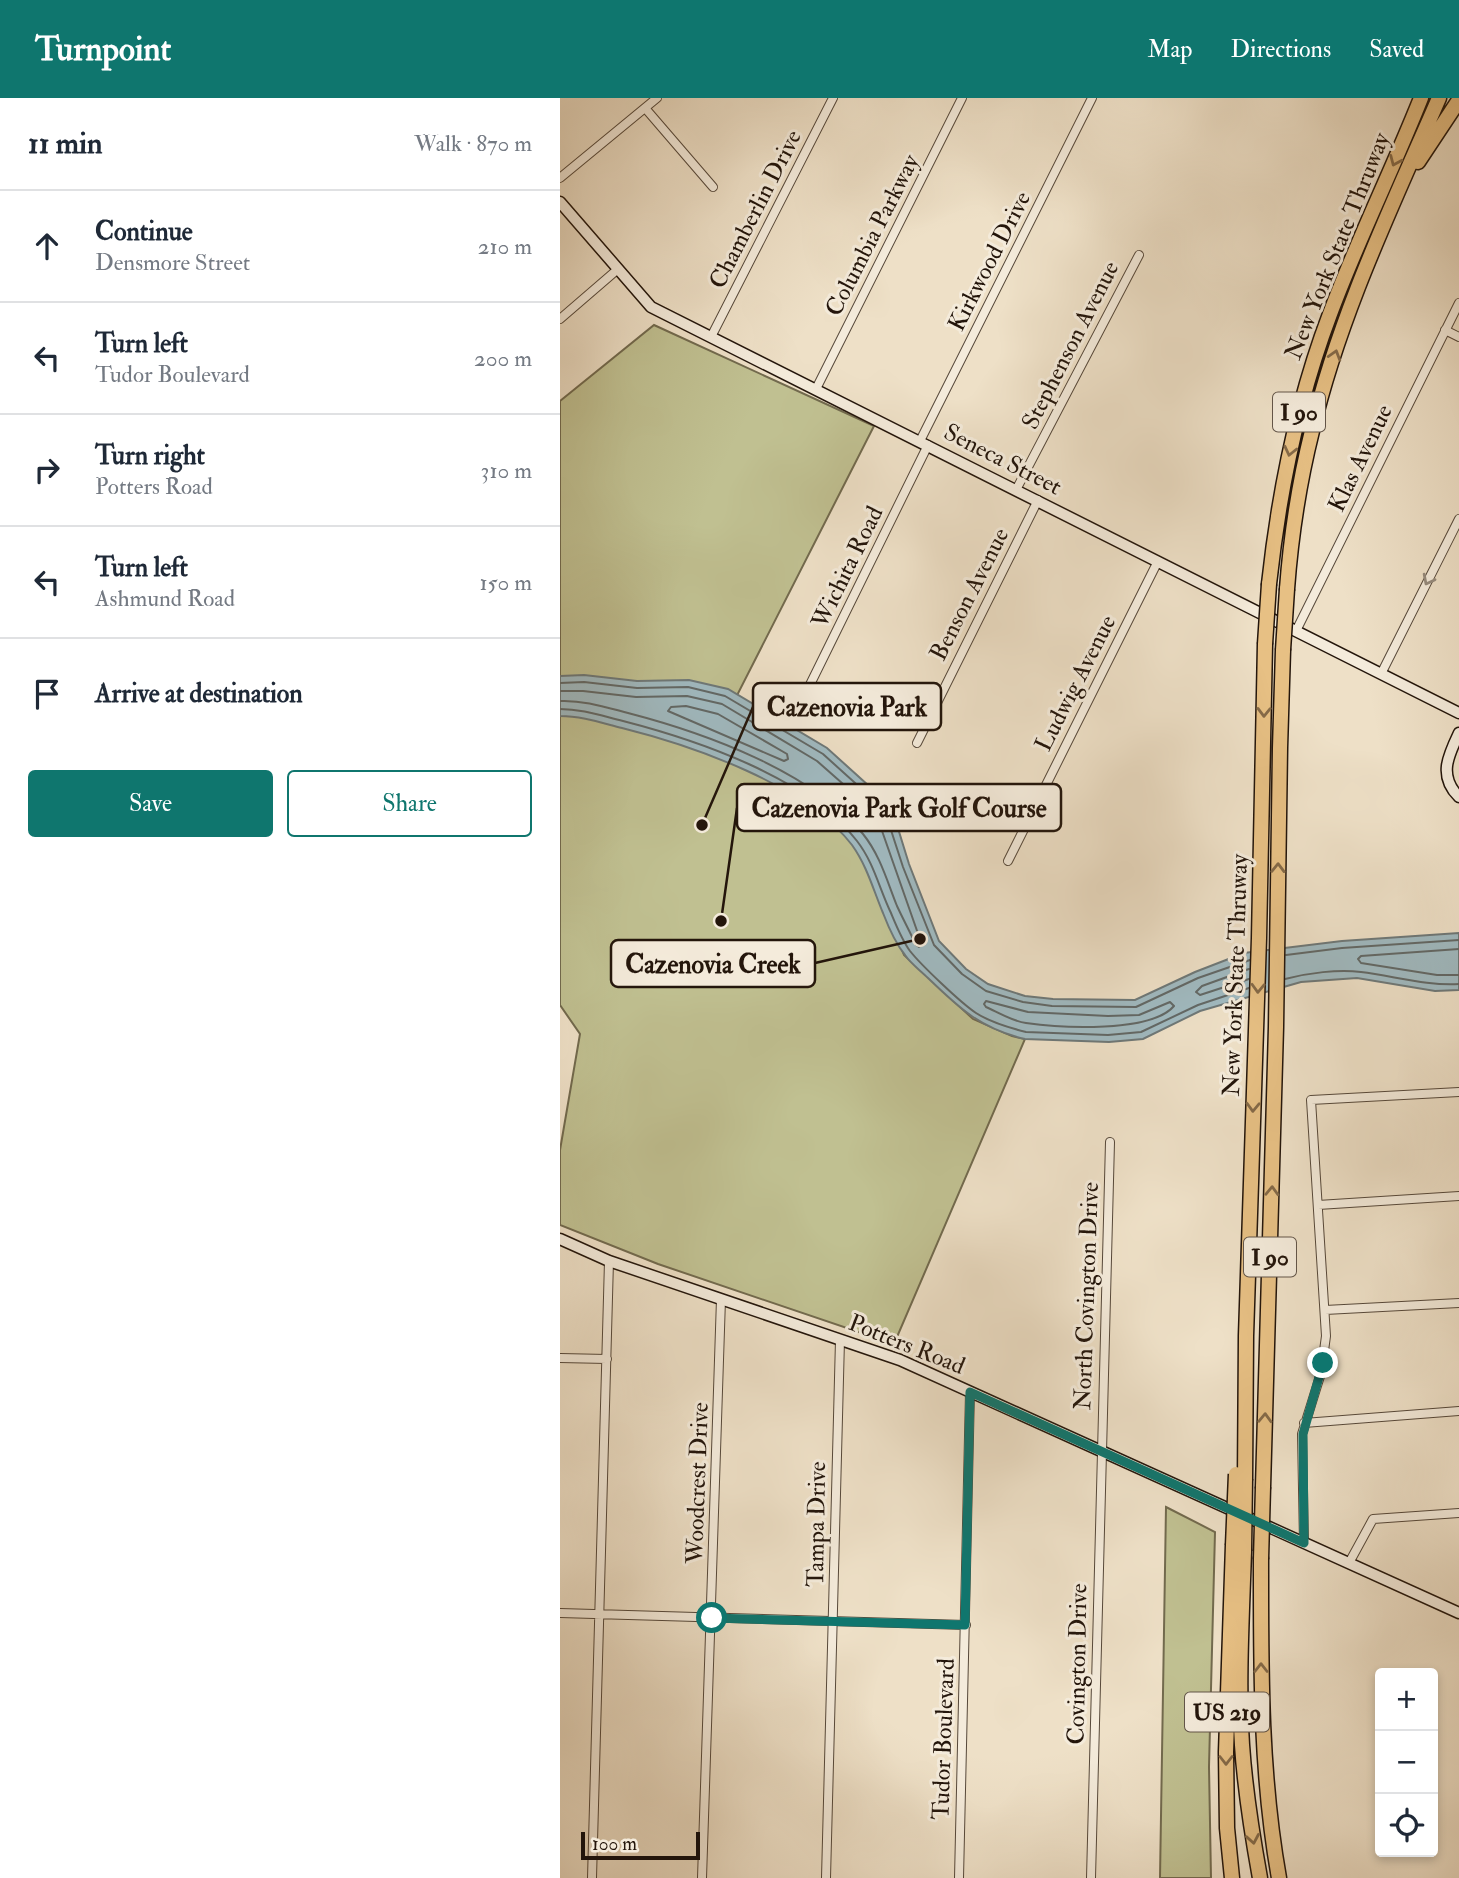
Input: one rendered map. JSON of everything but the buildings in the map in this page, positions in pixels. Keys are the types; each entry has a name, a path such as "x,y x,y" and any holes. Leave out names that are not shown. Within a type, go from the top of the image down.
{"highway":[{"name":"New York State Thruway","path":"1245,1336 1259,938 1265,644 1276,520 1305,388 1330,314 1421,98"},
{"name":"New York State Thruway","path":"1279,1878 1264,1768 1261,1559 1276,1027 1283,650 1292,527 1312,429 1341,337 1370,256 1439,98"},
{"path":"1398,192 1459,100"},
{"name":"US 219","path":"1232,1878 1227,1828 1226,1752 1238,1548 1239,1368 1245,1336"},
{"path":"1238,1548 1242,1744 1260,1878"},
{"path":"1271,1834 1284,1878"}],"main road":[{"name":"Seneca Street","path":"560,202 651,307 1459,713"},
{"path":"1459,733 1446,766 1448,782 1459,797"},
{"name":"Potters Road","path":"560,1239 609,1261 900,1360 1459,1614"}],"street":[{"path":"560,178 657,98"},
{"name":"Chamberlin Drive","path":"711,337 833,98"},
{"name":"Columbia Parkway","path":"816,389 962,98"},
{"name":"Kirkwood Drive","path":"924,443 1092,98"},
{"path":"645,108 713,187"},
{"name":"Stephenson Avenue","path":"1016,490 1139,255"},
{"path":"560,319 618,269"},
{"name":"Klas Avenue","path":"1296,631 1459,303"},
{"path":"1446,330 1459,337"},
{"name":"Wichita Road","path":"799,707 924,443"},
{"name":"Benson Avenue","path":"917,743 1038,500"},
{"path":"1381,674 1459,519"},
{"name":"Ludwig Avenue","path":"1008,861 1158,561"},
{"path":"1304,1543 1304,1423 1325,1353 1325,1310 1311,1100 1459,1092"},
{"name":"North Covington Drive","path":"1101,1451 1110,1142"},
{"path":"1318,1205 1459,1196"},
{"path":"592,1878 609,1261"},
{"name":"Woodcrest Drive","path":"702,1878 721,1299"},
{"path":"1325,1310 1459,1303"},
{"name":"Tampa Drive","path":"826,1878 840,1339"},
{"path":"560,1358 607,1359"},
{"name":"Tudor Boulevard","path":"959,1878 970,1392"},
{"path":"1304,1423 1459,1411"},
{"name":"Covington Drive","path":"1091,1878 1101,1451"},
{"path":"1349,1563 1373,1519 1459,1513"},
{"path":"560,1613 965,1625"}],"green space":[{"path":"654,325 874,426 729,711 862,847 904,955 973,1019 1025,1039 894,1344 658,1264 560,1225 560,1150 580,1034 560,1005 560,401"},
{"path":"1166,1507 1215,1532 1209,1767 1211,1878 1160,1878"}],"water":[{"path":"584,675 637,681 689,680 728,689 827,748 880,796 896,822 939,941 966,969 988,984 1025,996 1135,1000 1244,953 1342,941 1459,933 1459,990 1435,991 1357,978 1301,982 1200,1011 1143,1039 1109,1042 1025,1039 1009,1035 972,1016 910,961 892,935 857,853 832,823 778,786 714,757 682,745 592,720 560,716 560,676"}],"place":[{"name":"Cazenovia Park","path":"702,825"},
{"name":"Cazenovia Park Golf Course","path":"721,921"},
{"name":"Cazenovia Creek","path":"920,939"}],"route":[{"path":"712,1618 965,1625 970,1392 1304,1543 1304,1423 1323,1363"}]}
